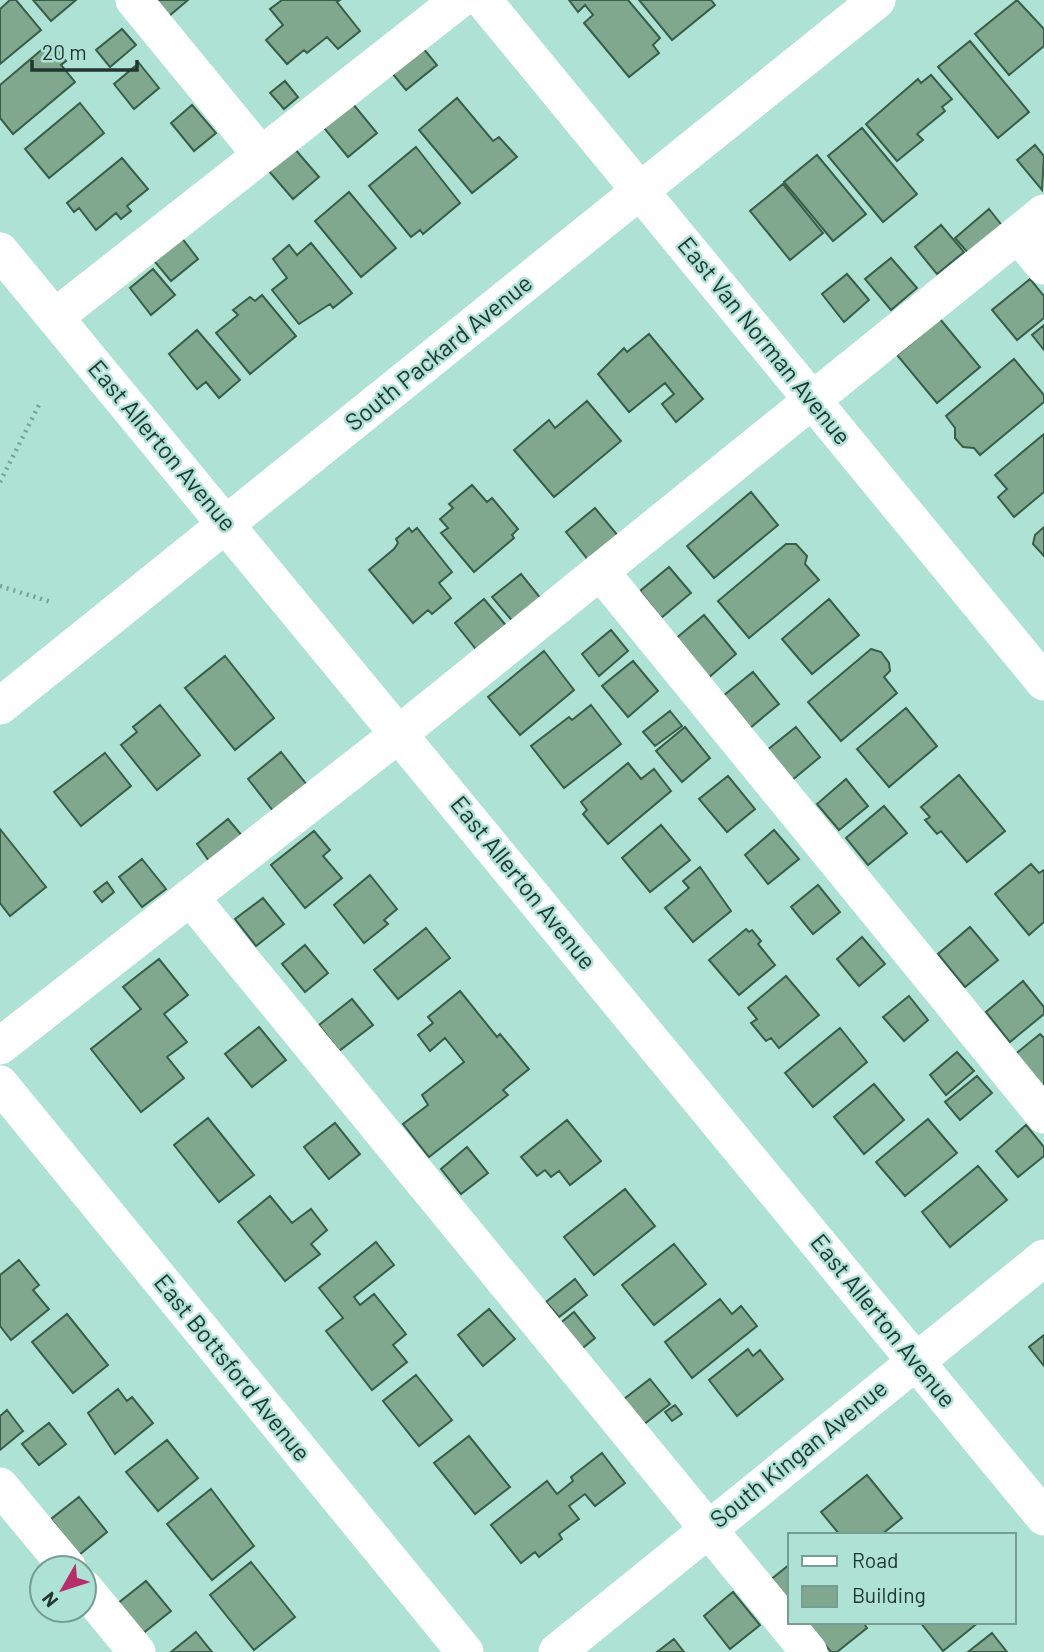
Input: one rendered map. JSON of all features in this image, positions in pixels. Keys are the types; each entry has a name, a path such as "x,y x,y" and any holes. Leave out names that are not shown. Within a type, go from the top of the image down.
{"street":[{"path":"134,0 261,155"},
{"path":"55,317 459,0"},
{"name":"East Van Norman Avenue","path":"483,0 1044,682"},
{"name":"South Packard Avenue","path":"0,706 877,0"},
{"path":"0,1046 400,733 1031,223 1044,266"},
{"name":"East Allerton Avenue","path":"0,251 1044,1517"},
{"path":"600,570 1044,1115"},
{"path":"190,897 809,1652"},
{"name":"East Bottsford Avenue","path":"0,1084 465,1652"},
{"name":"South Kingan Avenue","path":"556,1652 1044,1258"},
{"path":"0,1486 56,1554"},
{"path":"98,1605 137,1652"}],"path":[{"path":"0,482 40,403"},
{"path":"0,586 51,602"}],"building":[{"path":"10,0 16,0 41,30 0,64 0,9"},
{"path":"33,0 76,0 51,21"},
{"path":"156,0 188,0 169,16"},
{"path":"282,0 340,0 337,2 360,31 338,49 327,37 287,64 266,40 283,25 270,9"},
{"path":"569,0 628,0 660,38 653,45 659,53 629,77 584,23 593,15 585,5 578,12"},
{"path":"639,0 711,0 715,5 672,40"},
{"path":"1017,0 1044,29 1044,46 1009,75 975,34"},
{"path":"122,29 136,45 110,67 96,50"},
{"path":"970,41 1029,112 998,138 938,67"},
{"path":"418,42 437,65 406,90 387,67"},
{"path":"46,46 49,50 54,46 66,61 61,65 75,82 13,134 0,118 0,85"},
{"path":"139,63 159,88 134,109 114,84"},
{"path":"931,75 952,99 942,107 945,111 917,134 923,140 897,161 866,124 918,79 921,83"},
{"path":"285,81 298,97 284,109 270,93"},
{"path":"457,98 493,141 499,137 517,157 472,193 419,130"},
{"path":"80,103 104,133 49,178 25,149"},
{"path":"353,104 377,133 348,157 324,128"},
{"path":"192,105 216,133 194,151 171,123"},
{"path":"862,128 917,194 883,222 828,156"},
{"path":"1035,145 1044,156 1042,190 1017,160"},
{"path":"416,147 460,203 423,234 420,230 411,237 369,186"},
{"path":"294,148 319,177 293,199 268,170"},
{"path":"817,155 866,214 833,241 784,182"},
{"path":"122,158 148,189 127,206 131,211 121,219 116,213 96,230 79,208 74,212 67,203"},
{"path":"783,184 823,233 790,260 750,211"},
{"path":"349,192 396,248 361,277 315,221"},
{"path":"989,209 1004,228 970,255 955,238"},
{"path":"941,225 964,252 937,274 915,247"},
{"path":"178,233 198,259 171,281 150,256"},
{"path":"311,243 352,293 333,308 330,304 299,324 272,290 287,278 273,259 289,245 297,255"},
{"path":"891,258 917,288 891,310 865,279"},
{"path":"153,269 175,295 151,315 130,288"},
{"path":"847,274 869,300 844,322 822,294"},
{"path":"1030,279 1044,296 1044,318 1017,340 992,310"},
{"path":"262,295 296,336 250,374 216,333 238,315 233,310 250,297 255,301"},
{"path":"940,319 980,367 937,403 897,355"},
{"path":"1044,325 1044,350 1032,335"},
{"path":"197,330 240,380 219,398 206,382 197,389 169,354"},
{"path":"649,334 703,399 676,422 662,404 674,394 665,383 629,412 598,374 624,348 627,352"},
{"path":"1014,359 1044,395 1044,402 980,455 974,448 963,447 955,438 955,428 946,416"},
{"path":"587,401 621,441 554,497 514,450 549,420 555,428"},
{"path":"1044,434 1044,492 1014,517 998,497 1007,489 995,475"},
{"path":"472,485 487,502 492,498 518,529 512,535 514,538 474,572 441,533 448,528 440,519 453,508 449,504"},
{"path":"751,492 778,525 714,578 687,546"},
{"path":"595,508 619,537 589,561 566,532"},
{"path":"1044,527 1044,556 1033,544 1035,535"},
{"path":"409,528 412,532 417,528 452,572 439,583 451,598 432,614 428,610 413,623 369,570 394,549 398,543 396,539"},
{"path":"786,544 796,544 807,556 805,564 819,580 749,638 718,601"},
{"path":"669,567 691,593 661,618 640,591"},
{"path":"521,574 542,600 514,623 492,597"},
{"path":"484,599 508,628 479,653 455,623"},
{"path":"829,599 859,635 812,674 782,639"},
{"path":"704,615 736,654 707,679 674,640"},
{"path":"611,630 628,651 599,676 582,654"},
{"path":"871,649 881,652 889,663 890,671 884,677 897,693 841,741 808,702"},
{"path":"544,651 574,690 520,735 488,697"},
{"path":"225,656 274,718 235,750 185,688"},
{"path":"633,661 658,691 628,717 602,686"},
{"path":"753,672 779,704 750,728 723,696"},
{"path":"160,705 200,755 157,790 121,745 137,732 133,727"},
{"path":"591,705 621,744 564,788 531,746 569,717 572,720"},
{"path":"906,708 937,746 889,787 857,749"},
{"path":"670,711 682,726 655,746 643,732"},
{"path":"685,727 710,758 682,782 656,751"},
{"path":"796,727 820,757 791,781 766,751"},
{"path":"281,752 307,785 274,812 248,779"},
{"path":"105,753 131,786 81,826 54,792"},
{"path":"628,763 641,779 654,769 671,791 608,844 583,814 587,810 581,802"},
{"path":"959,775 1005,831 967,862 941,831 937,834 925,820 930,817 921,807"},
{"path":"728,776 755,809 727,832 699,799"},
{"path":"846,779 868,806 839,830 817,804"},
{"path":"884,806 907,833 868,865 846,838"},
{"path":"228,819 244,838 211,864 197,844"},
{"path":"661,825 690,860 650,892 622,858"},
{"path":"0,829 46,887 10,916 0,903"},
{"path":"774,830 799,859 768,884 745,855"},
{"path":"314,831 330,850 323,856 342,878 305,908 271,865"},
{"path":"142,859 166,889 142,907 119,877"},
{"path":"1031,864 1039,873 1044,870 1044,922 1029,935 995,894"},
{"path":"700,867 731,911 693,942 665,908 689,888 683,881"},
{"path":"370,875 397,909 384,920 388,924 364,943 334,905"},
{"path":"107,882 114,892 102,902 94,892"},
{"path":"818,885 840,912 813,934 791,907"},
{"path":"263,898 284,924 256,946 235,919"},
{"path":"970,927 998,960 965,987 938,954"},
{"path":"426,928 450,958 398,999 374,970"},
{"path":"746,929 749,932 752,930 761,941 758,944 775,965 739,995 709,960"},
{"path":"862,937 885,964 859,986 837,959"},
{"path":"305,945 328,973 305,992 282,964"},
{"path":"159,959 188,995 164,1014 187,1042 167,1057 184,1078 141,1112 91,1049 141,1009 123,987"},
{"path":"786,976 819,1015 779,1048 771,1038 766,1041 751,1023 757,1019 748,1008"},
{"path":"1023,981 1044,1007 1044,1014 1010,1042 986,1012"},
{"path":"460,991 497,1037 500,1034 529,1069 503,1090 508,1095 429,1157 403,1124 428,1105 422,1095 464,1062 445,1038 430,1051 418,1035 433,1023 428,1017"},
{"path":"909,996 928,1020 904,1041 883,1017"},
{"path":"352,999 373,1025 339,1051 319,1025"},
{"path":"259,1027 286,1060 252,1087 225,1054"},
{"path":"840,1028 867,1062 813,1107 785,1073"},
{"path":"1040,1034 1044,1038 1044,1092 1013,1056"},
{"path":"957,1052 974,1071 946,1095 930,1075"},
{"path":"977,1076 992,1093 960,1120 945,1102"},
{"path":"874,1084 904,1120 864,1154 834,1117"},
{"path":"208,1118 254,1175 219,1202 174,1145"},
{"path":"928,1119 957,1153 905,1196 876,1162"},
{"path":"567,1120 601,1161 570,1185 559,1171 551,1177 545,1170 537,1176 521,1157"},
{"path":"335,1123 360,1154 329,1179 304,1147"},
{"path":"1026,1125 1044,1147 1044,1156 1018,1177 996,1151"},
{"path":"467,1147 488,1173 461,1194 441,1169"},
{"path":"978,1166 1007,1200 950,1247 922,1212"},
{"path":"625,1189 655,1226 594,1275 564,1237"},
{"path":"270,1196 292,1223 311,1209 327,1230 311,1244 320,1254 285,1281 238,1222"},
{"path":"376,1242 394,1265 354,1297 360,1305 374,1294 406,1334 393,1345 407,1362 372,1390 326,1331 343,1318 319,1288"},
{"path":"674,1244 706,1284 654,1325 622,1285"},
{"path":"19,1260 39,1285 33,1290 49,1309 11,1340 0,1326 0,1275"},
{"path":"575,1279 587,1295 559,1317 546,1302"},
{"path":"720,1299 732,1314 741,1306 757,1326 692,1378 665,1342"},
{"path":"489,1309 515,1339 483,1366 458,1335"},
{"path":"574,1312 595,1338 579,1351 558,1325"},
{"path":"67,1314 108,1365 73,1393 32,1342"},
{"path":"1044,1335 1044,1366 1029,1347"},
{"path":"748,1349 753,1356 760,1350 783,1379 737,1416 709,1380"},
{"path":"416,1375 452,1420 419,1446 383,1401"},
{"path":"650,1379 670,1404 643,1425 624,1399"},
{"path":"118,1389 127,1401 132,1397 153,1423 115,1454 88,1413"},
{"path":"675,1405 682,1414 672,1421 665,1412"},
{"path":"7,1410 23,1431 0,1450 0,1416"},
{"path":"49,1423 66,1444 39,1465 22,1444"},
{"path":"469,1436 510,1487 475,1514 434,1463"},
{"path":"167,1440 198,1478 158,1511 126,1472"},
{"path":"602,1453 625,1483 595,1506 585,1494 569,1506 579,1519 559,1534 562,1539 539,1557 535,1552 521,1563 491,1525 547,1481 557,1494 573,1481 571,1477"},
{"path":"867,1475 902,1518 883,1533 838,1533 821,1512"},
{"path":"211,1489 254,1546 212,1580 167,1524"},
{"path":"79,1497 107,1532 78,1554 51,1519"},
{"path":"251,1562 295,1617 254,1650 210,1595"},
{"path":"788,1566 788,1605 769,1581"},
{"path":"146,1581 171,1611 142,1634 117,1604"},
{"path":"733,1592 760,1625 730,1649 704,1616"},
{"path":"864,1624 867,1628 837,1652 831,1652 809,1625"},
{"path":"922,1624 977,1624 943,1651"},
{"path":"196,1632 212,1652 171,1652"},
{"path":"992,1633 1007,1652 968,1652"},
{"path":"674,1639 684,1652 657,1652"}]}
